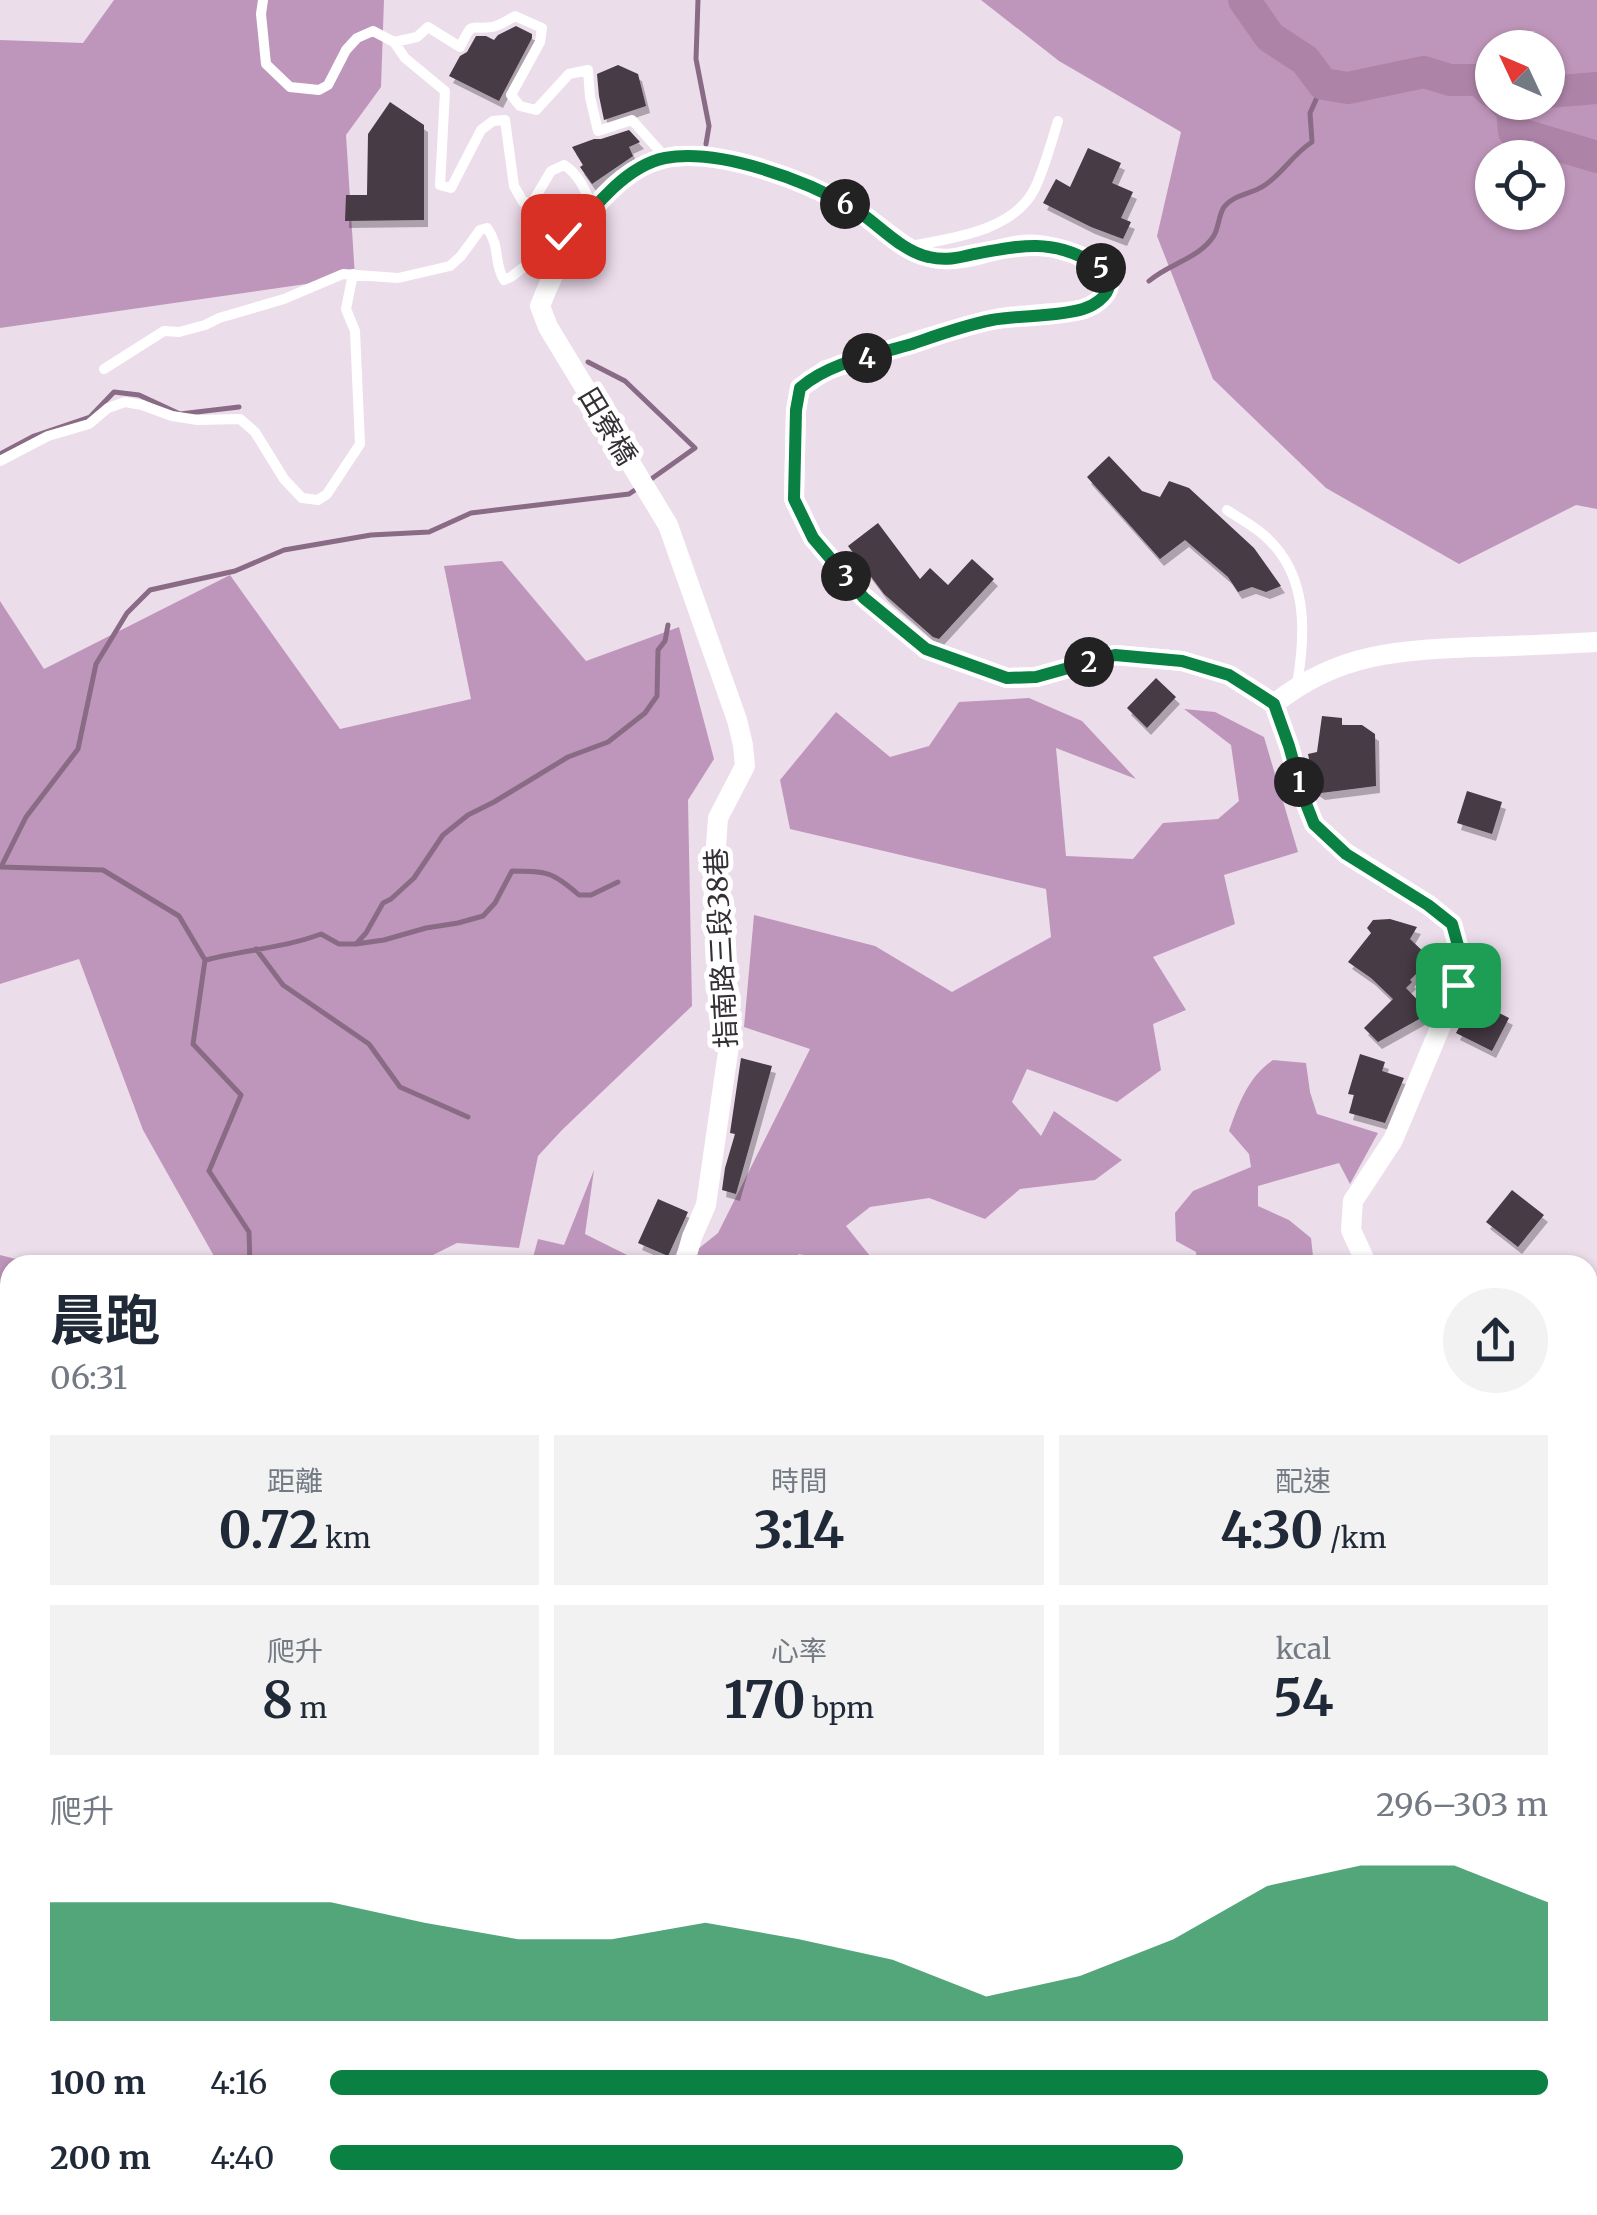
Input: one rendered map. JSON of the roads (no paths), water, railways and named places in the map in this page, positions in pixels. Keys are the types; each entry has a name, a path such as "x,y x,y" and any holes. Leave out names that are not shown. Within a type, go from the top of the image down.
{"street":[{"path":"575,235 611,190 643,166 665,158 701,157 792,178 854,208 925,257 947,260 1024,244 1044,245 1086,259 1108,277 1104,296 1082,310 977,323 826,370 806,382 800,388 796,410 794,499 813,538 864,598 926,649 1007,678 1036,677 1115,655 1182,661 1229,675 1274,704 1314,824 1346,854 1452,924 1462,960 1458,985 1394,1140 1352,1201 1352,1230 1362,1255"},
{"name":"田寮橋","path":"575,235 540,306 548,327 668,525"},
{"name":"指南路三段38巷","path":"668,525 737,720 745,766 718,818 714,848 713,888 726,958 729,1045 706,1205 687,1255"},
{"path":"1274,704 1297,685 1377,654 1597,642"}],"lane":[{"path":"263,0 266,64 290,86 319,90 328,85 346,50 357,38 372,31 394,42 405,58 445,91 440,185 451,188 482,130 492,121 505,120 514,186 523,202 532,203 551,171 564,165 584,186 593,210"},
{"path":"394,42 417,37 428,28 460,47 468,30 475,26 494,28 515,16 542,28 540,42 511,95 520,106 536,110 568,74 588,70 598,132 632,120 665,158"},
{"path":"905,246 959,237 1020,210 1034,190 1058,121"},
{"path":"104,369 164,331 179,332 205,325 343,274 398,278 450,266 480,230 487,228 495,240 504,280 563,236 575,235"},
{"path":"0,461 48,436 89,424 108,408 125,402 185,418 240,419 255,432 284,479 302,498 318,500 327,494 360,444 355,331 346,309 352,274"},
{"path":"1227,510 1267,538 1291,570 1301,600 1303,627 1297,685"}],"waterway":[{"path":"698,0 696,59 709,126 706,144"},
{"path":"1244,0 1270,37 1305,60 1323,84 1348,88 1424,72 1450,80 1475,80"},
{"path":"1149,281 1207,245 1228,203 1265,185 1312,142 1310,113 1323,84"},
{"path":"1565,91 1597,88"},
{"path":"1513,120 1514,132 1597,157"},
{"path":"588,362 625,381 695,448 647,482"},
{"path":"0,454 34,436 90,417 114,392 139,395 180,414 239,407"},
{"path":"1,867 26,817 78,749 96,664 127,613 150,590 235,571 284,550 371,535 429,532 471,513 629,494 638,488"},
{"path":"356,944 383,903 414,878 443,835 468,815 568,757 608,742 645,713 657,696 658,650 665,641 668,625"},
{"path":"0,867 103,870 179,916 205,960 193,1044 241,1095 209,1171 249,1232 250,1255"},
{"path":"206,960 321,934 339,944 384,940 483,916 495,903 512,871 549,874 579,895 591,895 618,882"},
{"path":"256,949 283,985 369,1044 400,1087 468,1117"}]}
